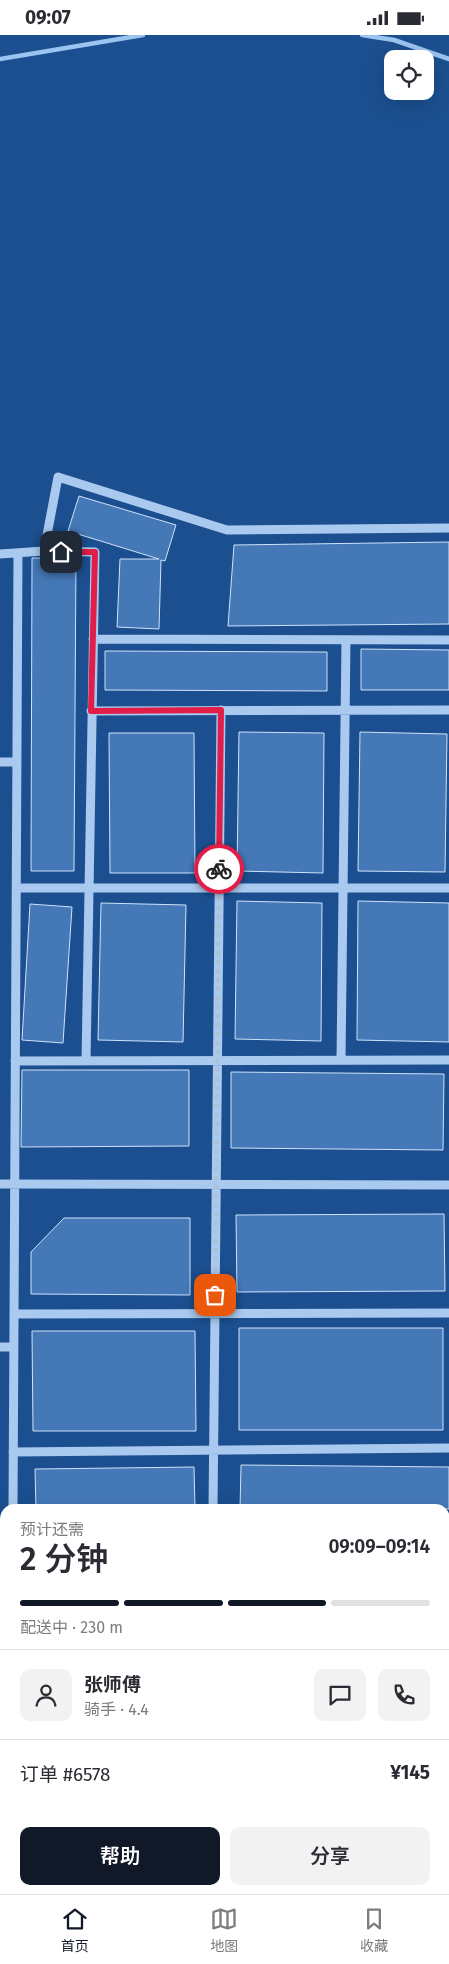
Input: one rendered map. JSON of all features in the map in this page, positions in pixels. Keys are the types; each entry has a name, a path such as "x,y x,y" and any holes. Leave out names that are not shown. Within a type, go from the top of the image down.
{"street":[{"path":"44,551 58,477 227,530 449,528"},
{"path":"0,553 44,551 95,552 86,1061"},
{"path":"13,1504 18,553"},
{"path":"93,639 449,640"},
{"path":"341,1060 346,640"},
{"path":"213,1504 221,710"},
{"path":"91,711 449,710"},
{"path":"0,762 17,762"},
{"path":"16,888 449,888"},
{"path":"15,1061 449,1060"},
{"path":"0,1185 449,1185"},
{"path":"14,1314 449,1313"},
{"path":"0,1347 14,1347"},
{"path":"13,1452 449,1449"}],"building":[{"path":"79,496 176,525 165,561 161,560 159,629 117,627 120,559 159,559 68,531"},
{"path":"449,542 449,624 228,626 234,545"},
{"path":"32,558 76,558 74,871 31,871"},
{"path":"361,649 449,650 449,690 361,690"},
{"path":"105,651 327,652 327,691 105,690"},
{"path":"239,732 324,733 323,873 237,871"},
{"path":"360,732 447,734 445,872 358,871"},
{"path":"109,733 194,733 195,873 110,873"},
{"path":"237,901 322,903 321,1041 235,1039"},
{"path":"358,901 449,903 449,1042 357,1040"},
{"path":"101,903 186,905 183,1042 98,1040"},
{"path":"30,904 72,907 63,1043 22,1040"},
{"path":"22,1070 189,1070 189,1146 21,1147"},
{"path":"231,1072 444,1074 443,1150 231,1148"},
{"path":"444,1214 445,1291 237,1292 236,1215"},
{"path":"64,1218 190,1218 190,1295 31,1294 31,1252"},
{"path":"239,1328 443,1328 443,1430 239,1430"},
{"path":"32,1331 195,1331 196,1431 33,1431"},
{"path":"241,1465 449,1467 449,1504 240,1504"},
{"path":"194,1467 195,1504 36,1504 35,1469"}],"waterway":[{"path":"0,59 143,35"},
{"path":"362,35 394,40 449,59"}],"way so far":[{"path":"215,1295 219,869"}],"route":[{"path":"61,552 95,552 91,711 221,710 219,869"}]}
